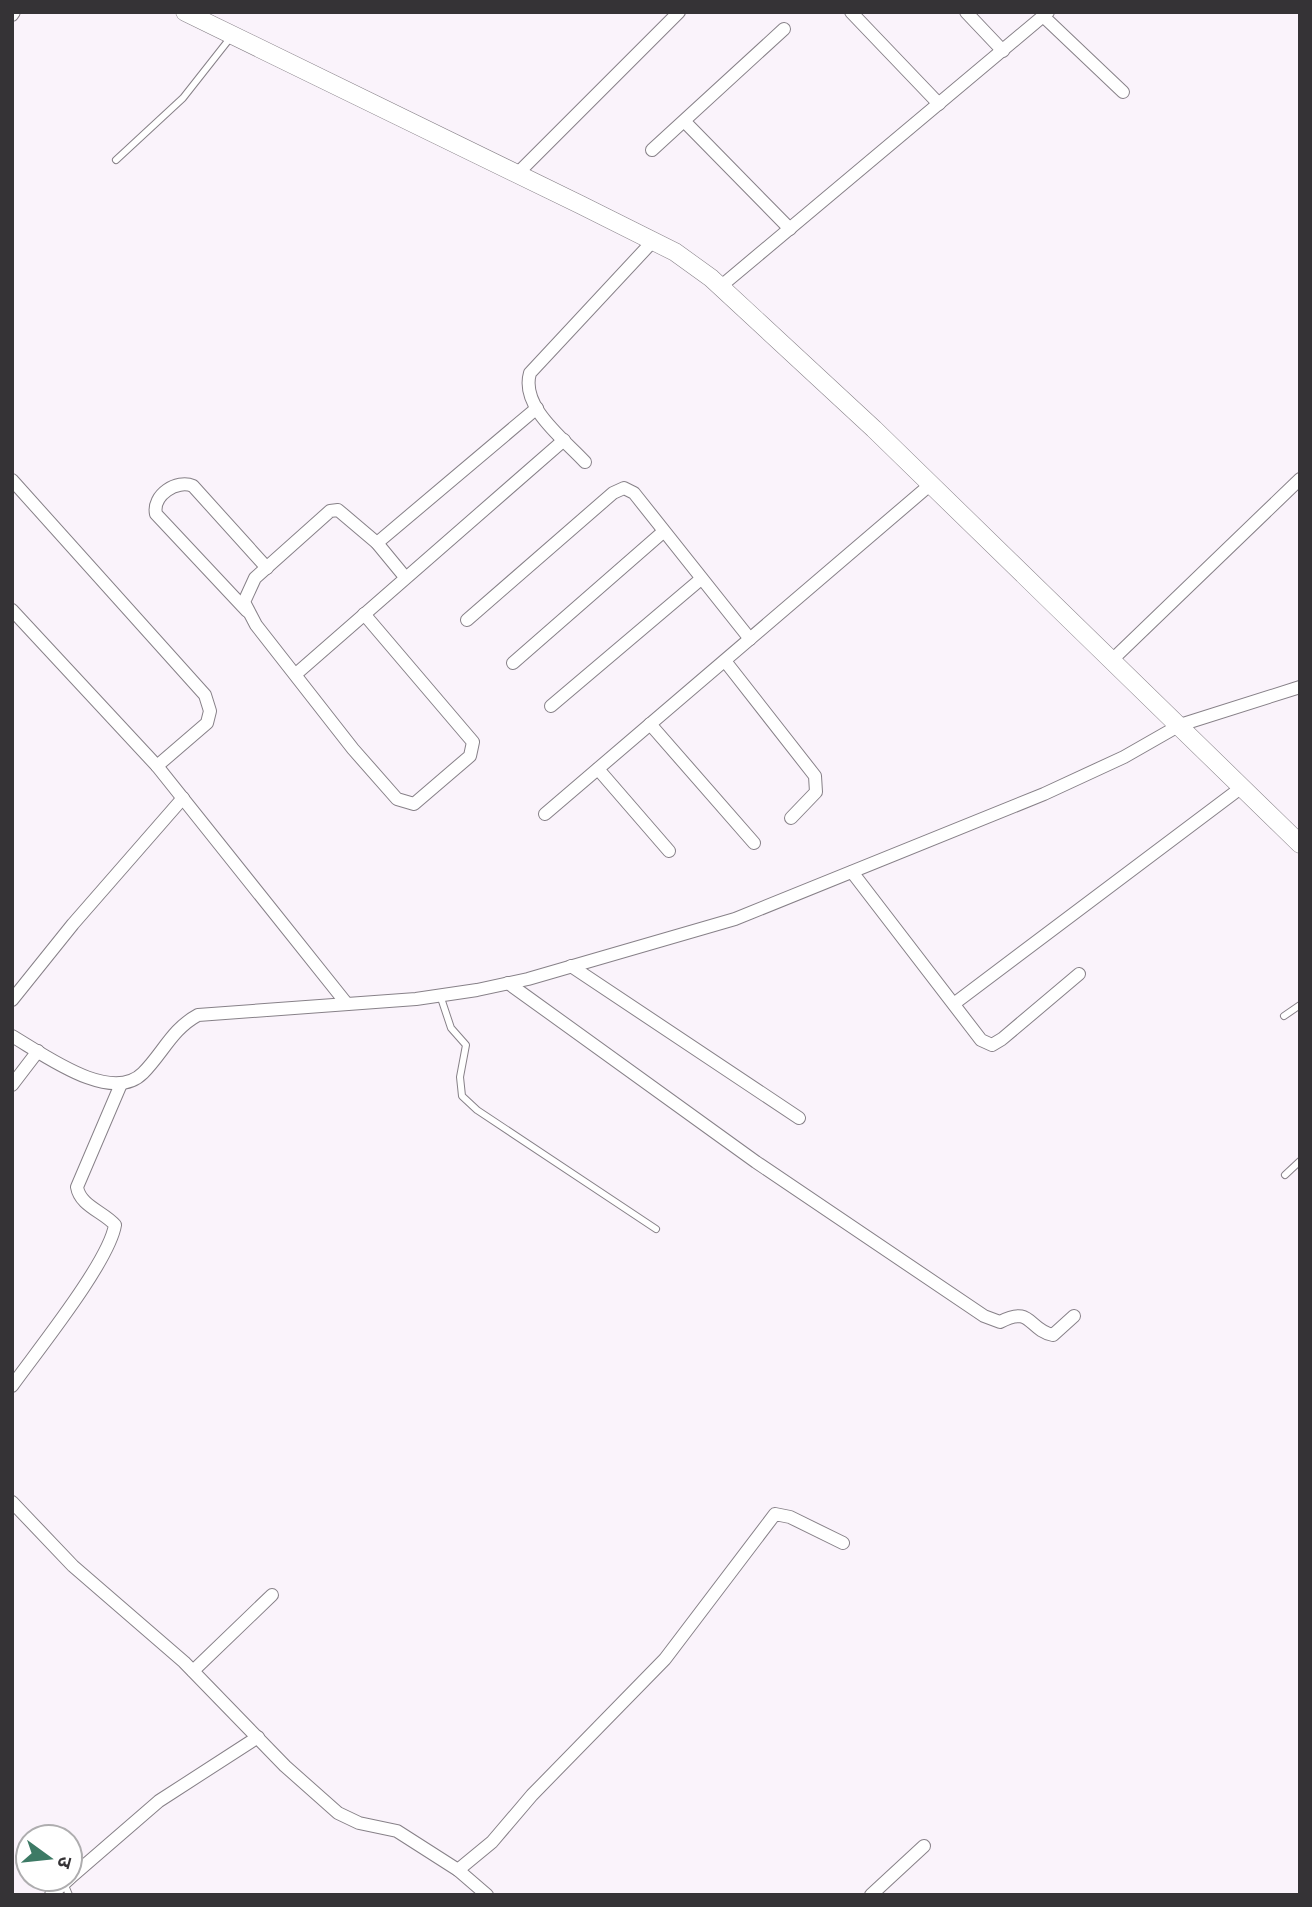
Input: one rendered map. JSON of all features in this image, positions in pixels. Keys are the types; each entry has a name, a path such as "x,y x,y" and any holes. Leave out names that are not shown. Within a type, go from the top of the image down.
{"street":[{"path":"185,12 675,252 720,287 931,484 1300,844"},
{"path":"517,174 679,12"},
{"path":"851,12 939,104"},
{"path":"966,12 1003,51"},
{"path":"720,287 1046,14 1123,92"},
{"path":"652,150 784,29"},
{"path":"685,122 790,229"},
{"path":"585,462 537,408 528,396 526,385 530,373 653,241"},
{"path":"377,543 537,408"},
{"path":"296,674 565,440"},
{"path":"1112,660 1300,478"},
{"path":"12,480 205,695 210,711 207,723 157,766"},
{"path":"267,568 193,486 184,482 177,484 159,497 155,507 156,514 248,612 354,750 397,799 414,804 470,756 473,742 364,614"},
{"path":"545,814 931,484"},
{"path":"467,620 613,493 624,488 634,493 750,639"},
{"path":"248,612 244,602 246,593 267,568 330,512 338,510 377,543 405,577"},
{"path":"513,663 663,532"},
{"path":"551,706 701,579"},
{"path":"12,610 157,766 347,1004"},
{"path":"725,660 816,776 816,792 791,818"},
{"path":"12,1037 90,1079 121,1084 133,1081 143,1073 182,1024 198,1015 440,995 508,983 571,966 735,919 1044,794 1124,757 1180,726 1300,687"},
{"path":"650,724 754,844"},
{"path":"598,769 669,851"},
{"path":"955,1003 1242,787"},
{"path":"12,1000 73,924 183,798"},
{"path":"852,872 981,1040 992,1045 1079,974"},
{"path":"571,966 799,1118"},
{"path":"508,983 756,1162 984,1317 1000,1322 1014,1315 1022,1315 1053,1335 1074,1316"},
{"path":"12,1085 38,1051"},
{"path":"12,1386 102,1259 114,1233 115,1225 84,1201 78,1195 77,1188 121,1084"},
{"path":"12,1502 73,1566 193,1671 338,1813 359,1824 397,1831 458,1870 487,1895"},
{"path":"458,1870 485,1850 532,1795 665,1659 775,1514 790,1517 843,1543"},
{"path":"193,1671 272,1595"},
{"path":"84,1869 159,1801 258,1737"},
{"path":"871,1895 924,1846"}],"lane":[{"path":"116,160 183,98 233,36"},
{"path":"440,995 451,1028 466,1045 460,1077 462,1096 477,1110 656,1229"},
{"path":"1284,1016 1300,1005"},
{"path":"1284,1175 1300,1161"}]}
